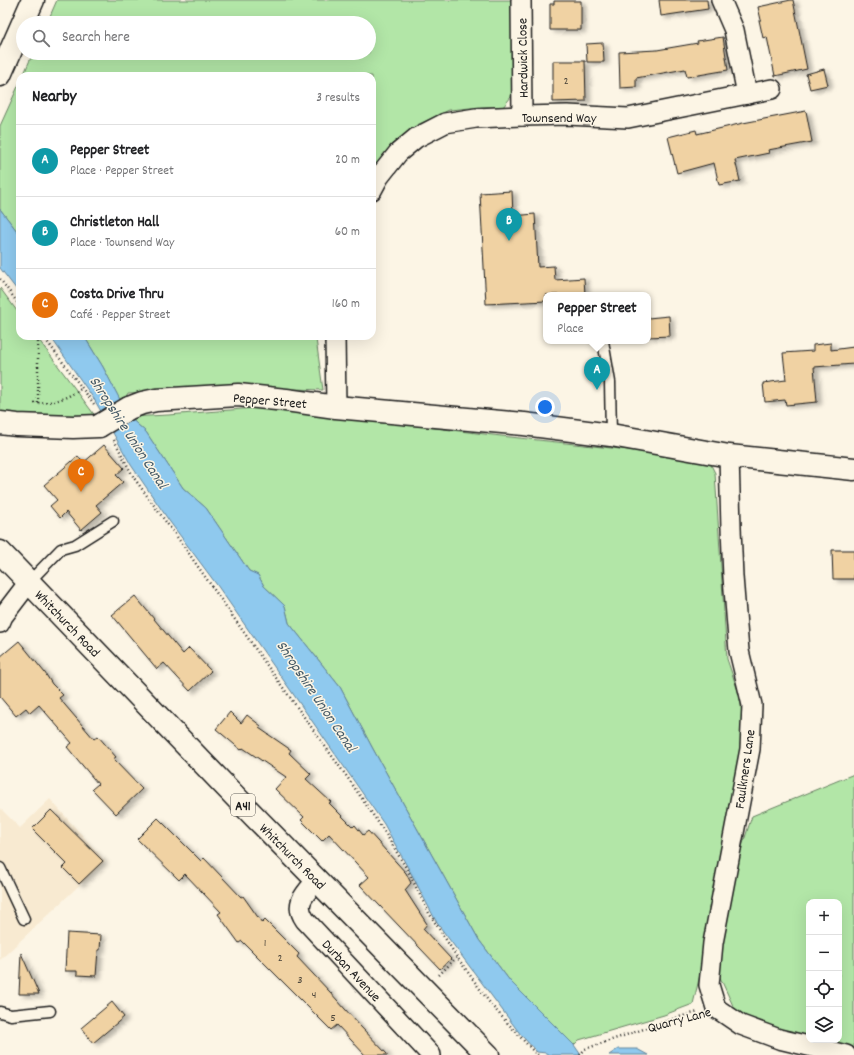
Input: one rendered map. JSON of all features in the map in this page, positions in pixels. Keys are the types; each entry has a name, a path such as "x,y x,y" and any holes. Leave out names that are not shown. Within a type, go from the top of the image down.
{"main road":[{"path":"26,16 33,0"},
{"path":"0,75 16,39"},
{"name":"Pepper Street","path":"0,423 73,427 103,424 129,408 142,403 156,400 238,395 336,407 524,424 611,435 729,456 854,469"},
{"name":"Whitchurch Road","path":"0,552 255,817 488,1055"}],"street":[{"name":"Hardwick Close","path":"521,0 522,116"},
{"path":"721,0 734,30 747,94"},
{"name":"Townsend Way","path":"376,181 398,153 416,138 445,123 476,118 522,116 567,115 628,118 772,89"},
{"path":"335,340 336,407"},
{"name":"Faulkners Lane","path":"716,1008 709,985 713,943 750,749 752,705 739,651 733,570 729,456"},
{"path":"0,623 3,616 29,582"},
{"name":"Durban Avenue","path":"317,880 302,899 300,905 301,915 432,1055"},
{"name":"Quarry Lane","path":"716,1008 741,1025 779,1039 846,1055"}],"lane":[{"path":"604,344 610,382 611,435"},
{"path":"29,582 61,549 75,545 113,521"},
{"path":"0,868 24,919"},
{"path":"0,1012 11,1015 50,1011"}],"path":[{"path":"0,279 16,301"},
{"path":"38,340 38,403"},
{"path":"46,340 82,388 134,478 380,825 408,872 429,913 457,957 492,1006 538,1055"},
{"path":"30,403 54,401 66,398 82,388"},
{"path":"423,990 457,957"},
{"name":"Quarry Lane","path":"580,1055 586,1049 679,1017 716,1008"}],"shaded area":[{"path":"50,799 105,861 0,960 0,808 20,828"}],"green space":[{"path":"57,0 515,0 514,82 511,97 503,107 481,107 449,110 417,125 392,144 376,166 376,72 25,72 30,60 376,60 376,16 50,16"},
{"path":"16,91 16,230 0,209 0,126"},
{"path":"0,288 16,310 16,340 39,340 96,417 0,413"},
{"path":"86,340 316,340 323,390 250,389 128,393 122,404 103,367"},
{"path":"255,408 657,453 710,463 715,473 727,659 740,697 742,714 742,747 699,979 693,1004 664,1015 579,1040 574,1045 510,981 479,940 340,687 289,623 285,606 264,586 258,575 249,571 206,508 183,488 146,432 129,417"},
{"path":"854,774 854,1050 825,1043 842,1043 842,899 806,899 806,1038 751,1020 734,1008 718,973 722,937 740,853 752,816"}],"water":[{"path":"0,209 16,230 16,289 0,268"},
{"name":"Shropshire Union Canal","path":"53,340 86,340 103,367 129,417 146,432 183,488 206,508 249,571 258,575 264,586 285,606 289,623 340,687 479,940 510,981 574,1045 581,1055 549,1055 546,1053 537,1052 521,1035 437,923 384,824 131,465 94,399"},
{"path":"618,1049 637,1049 648,1055 609,1055"}],"building":[{"path":"659,0 707,0 708,9 661,16"},
{"path":"793,0 807,69 775,76 767,37 763,38 758,7"},
{"path":"554,1 581,1 581,30 550,30 550,4 554,4"},
{"path":"723,37 728,70 687,77 685,69 636,78 636,87 620,88 619,52 657,50"},
{"path":"603,43 604,62 587,62 586,44"},
{"path":"553,61 585,61 586,101 553,102"},
{"path":"824,69 828,85 810,89 806,74"},
{"path":"806,111 812,142 768,150 769,153 735,160 740,181 719,185 714,163 677,173 668,137 696,130 697,134 743,123"},
{"path":"512,191 513,216 535,214 538,267 554,266 555,280 584,278 585,292 543,292 543,301 486,304 480,193"},
{"path":"669,316 670,336 651,337 651,318"},
{"path":"831,343 831,350 854,347 854,364 814,367 817,402 786,405 785,400 765,402 763,383 786,380 783,353 813,351 813,345"},
{"path":"104,445 124,468 116,475 123,482 96,505 102,512 81,530 66,512 60,518 50,506 57,500 44,485 78,456 83,463"},
{"path":"832,550 854,550 854,579 833,579"},
{"path":"135,596 183,654 189,648 211,671 190,691 164,663 157,669 112,615"},
{"path":"19,641 52,684 63,695 59,698 94,739 98,736 116,757 113,759 142,789 116,814 92,789 98,784 67,747 72,743 39,705 30,713 26,708 16,716 0,697 0,657"},
{"path":"230,712 241,723 247,715 261,726 259,728 291,750 289,753 311,774 306,779 331,802 329,803 353,827 355,825 363,835 368,831 406,873 411,883 405,890 427,924 423,929 451,959 440,969 360,885 369,877 329,834 322,841 301,820 304,817 275,789 286,777 243,748 241,750 216,729"},
{"path":"51,810 103,861 79,884 63,868 67,864 32,829"},
{"path":"158,818 201,861 204,858 241,897 243,896 262,923 265,920 299,954 297,957 388,1055 365,1055 337,1025 331,1030 242,941 239,943 218,914 221,912 185,874 179,880 137,839"},
{"path":"67,933 101,935 96,976 77,975 77,971 65,971"},
{"path":"21,953 39,994 19,994"},
{"path":"112,1002 124,1017 93,1043 81,1028"}],"place":[{"name":"Christleton Hall","path":"509,241"},
{"name":"Pepper Street","path":"597,390"},
{"name":"Costa Drive Thru","path":"81,492"}]}
